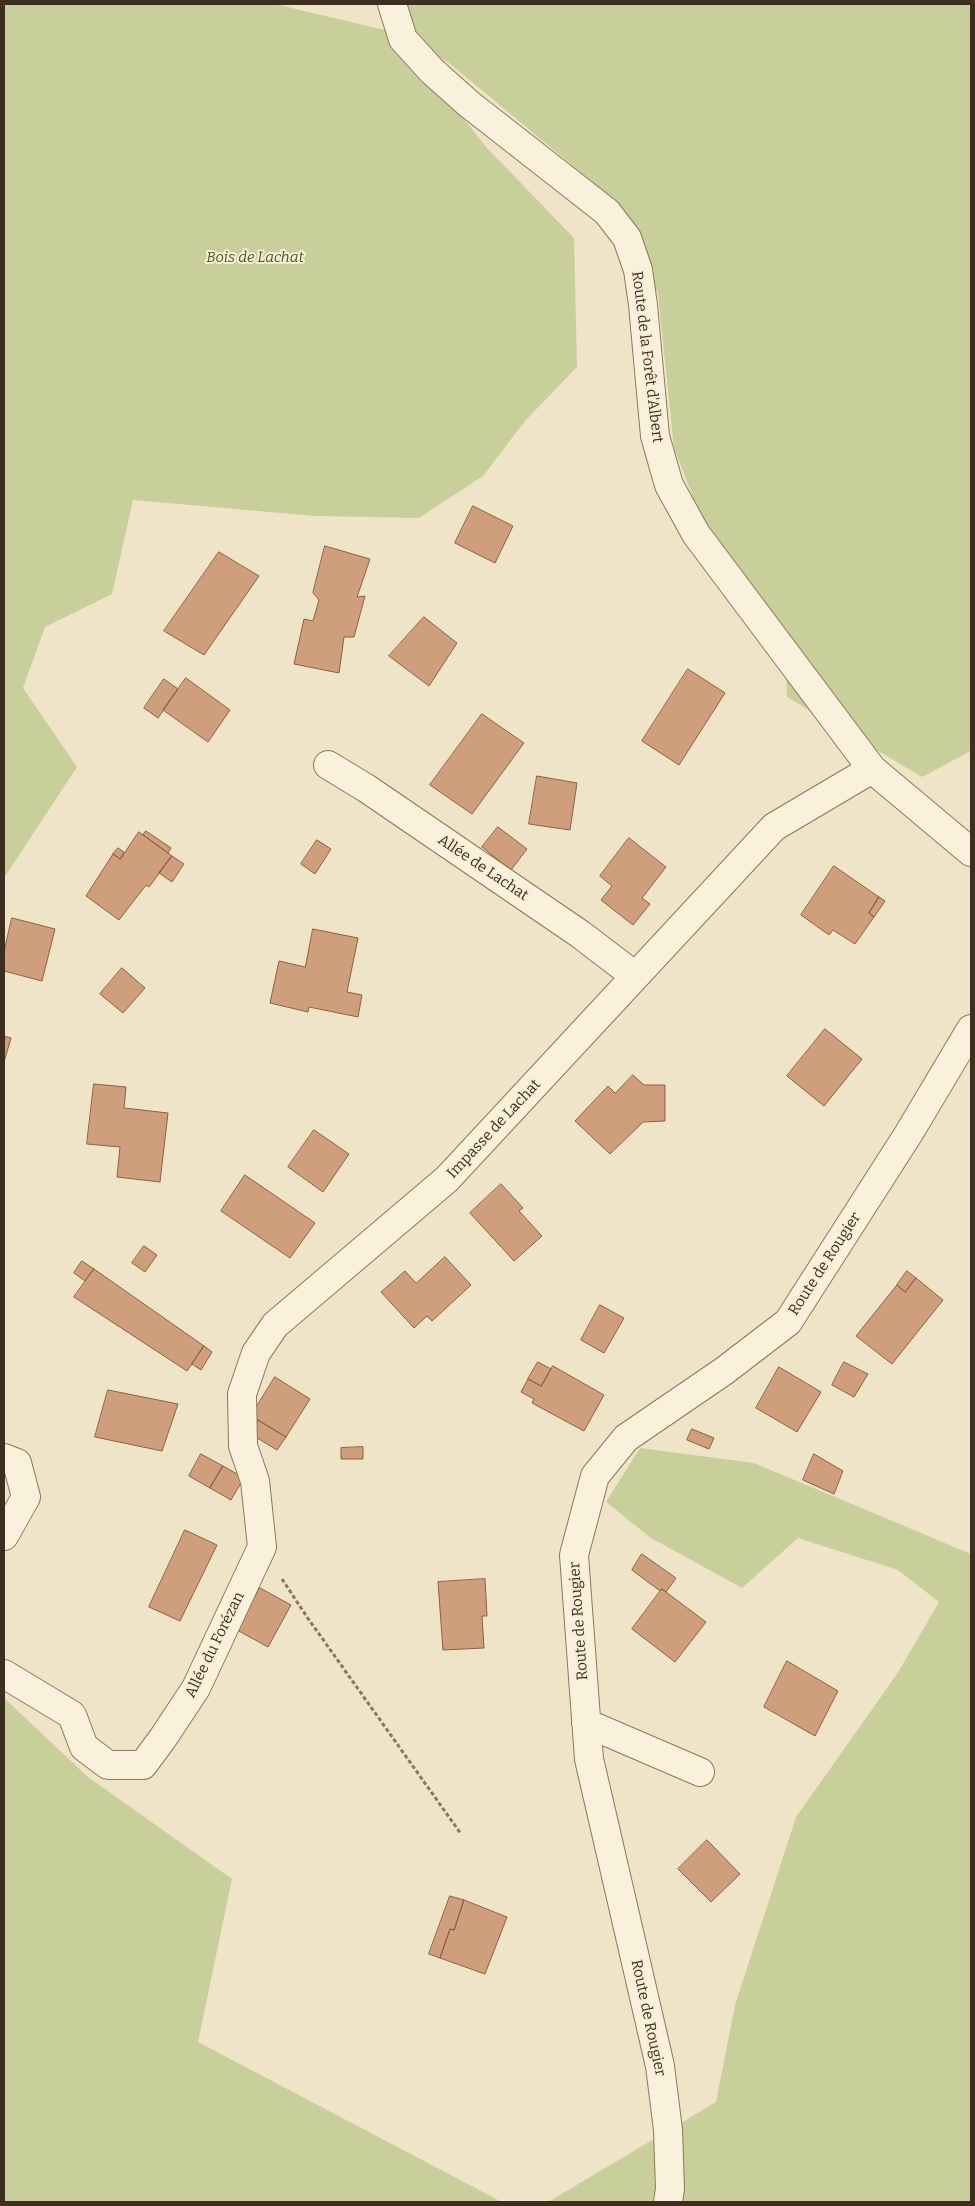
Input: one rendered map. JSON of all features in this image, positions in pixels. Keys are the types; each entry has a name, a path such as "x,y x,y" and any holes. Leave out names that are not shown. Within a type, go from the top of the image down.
{"street":[{"name":"Route de la Forêt d'Albert","path":"392,4 403,39 432,71 469,104 607,212 628,238 638,270 644,305 655,436 669,485 696,534 872,769 971,852"},
{"name":"Allée de Lachat","path":"328,765 366,788 580,934 635,976"},
{"name":"Impasse de Lachat","path":"262,1547 255,1481 243,1446 242,1394 256,1353 275,1325 447,1180 774,827 872,769"},
{"name":"Route de Rougier","path":"668,2202 670,2189 668,2130 660,2066 589,1760 574,1555 595,1476 626,1438 724,1371 788,1322 909,1133 971,1029"},
{"path":"4,1458 17,1464 26,1497 4,1536"},
{"name":"Allée du Forézan","path":"4,1674 72,1715 84,1747 108,1765 142,1765 163,1738 196,1688 262,1547"},
{"path":"586,1723 700,1772"}],"path":[{"path":"262,1547 307,1617 461,1834"}],"green space":[{"name":"Bois de Lachat","path":"4,4 275,4 393,32 398,4 971,4 971,751 922,777 787,697 785,638 704,526 674,448 658,294 614,200 449,63 395,33 487,148 574,238 577,367 525,421 483,476 419,518 315,516 133,500 112,594 45,627 23,688 77,767 4,878"},
{"path":"640,1448 754,1463 971,1554 971,2202 548,2202 716,2102 735,2005 796,1817 897,1674 939,1602 898,1570 798,1538 742,1588 651,1538 606,1502"},
{"path":"4,1698 88,1777 232,1879 198,2042 502,2202 4,2202"}],"building":[{"path":"473,506 513,526 495,563 455,543"},
{"path":"325,546 370,559 357,597 365,596 354,637 344,637 339,673 294,664 304,619 313,621 319,600 313,593"},
{"path":"219,552 259,576 204,655 164,631"},
{"path":"424,617 457,643 429,686 389,656"},
{"path":"688,669 725,693 679,765 642,741"},
{"path":"186,678 230,710 208,742 163,710"},
{"path":"164,679 178,689 158,718 144,708"},
{"path":"482,714 524,743 472,814 430,785"},
{"path":"537,776 577,783 570,830 529,824"},
{"path":"498,827 527,849 511,870 482,847"},
{"path":"146,831 171,848 168,853 143,835"},
{"path":"139,832 172,856 149,887 146,885 119,920 86,896 113,854 120,859"},
{"path":"629,838 666,867 642,898 650,904 633,925 601,900 612,886 600,876"},
{"path":"317,840 331,849 315,874 301,864"},
{"path":"118,848 124,852 120,859 113,854"},
{"path":"172,856 184,864 172,882 159,873"},
{"path":"834,866 879,897 869,913 874,917 855,944 833,930 829,935 801,915"},
{"path":"879,897 885,901 874,917 869,913"},
{"path":"12,918 55,929 42,981 4,971 4,952"},
{"path":"313,929 358,938 347,992 362,995 358,1017 309,1007 308,1012 270,1003 279,961 305,967"},
{"path":"122,968 145,988 123,1013 100,994"},
{"path":"825,1029 862,1059 824,1106 787,1076"},
{"path":"4,1036 11,1038 4,1062"},
{"path":"633,1075 644,1085 665,1085 665,1121 643,1122 610,1154 575,1121 608,1086 615,1093"},
{"path":"94,1084 126,1087 124,1108 168,1113 160,1182 117,1177 120,1147 87,1144"},
{"path":"314,1130 349,1154 323,1192 288,1167"},
{"path":"245,1175 315,1223 290,1258 221,1211"},
{"path":"501,1184 523,1208 519,1211 542,1236 514,1261 470,1213"},
{"path":"144,1246 157,1255 145,1272 132,1263"},
{"path":"445,1257 471,1285 432,1321 427,1316 414,1328 381,1292 405,1271 416,1283"},
{"path":"82,1261 94,1269 85,1281 74,1273"},
{"path":"94,1269 204,1346 187,1371 74,1297"},
{"path":"907,1271 916,1278 905,1292 897,1285"},
{"path":"916,1278 943,1300 892,1364 856,1336 897,1285 905,1292"},
{"path":"600,1305 624,1318 604,1353 581,1340"},
{"path":"204,1346 212,1352 201,1370 192,1364"},
{"path":"538,1362 551,1369 541,1386 528,1379"},
{"path":"844,1362 868,1374 854,1397 832,1385"},
{"path":"553,1366 604,1395 584,1431 532,1403 534,1399 521,1392 528,1379 541,1386"},
{"path":"779,1367 821,1392 797,1432 756,1408"},
{"path":"275,1377 310,1399 286,1437 251,1416"},
{"path":"108,1390 178,1404 162,1451 95,1437"},
{"path":"258,1420 286,1437 277,1450 254,1436"},
{"path":"692,1429 714,1438 709,1449 687,1440"},
{"path":"363,1447 363,1459 341,1459 341,1448"},
{"path":"201,1454 223,1466 210,1488 189,1476"},
{"path":"814,1454 843,1471 834,1494 803,1480"},
{"path":"223,1466 244,1478 231,1500 210,1488"},
{"path":"185,1530 217,1545 180,1621 149,1607"},
{"path":"642,1554 676,1578 666,1592 662,1589 660,1591 632,1570"},
{"path":"485,1579 487,1616 482,1616 484,1648 443,1650 438,1582"},
{"path":"260,1588 291,1605 268,1647 237,1630"},
{"path":"662,1589 706,1622 675,1662 632,1629"},
{"path":"787,1661 838,1691 815,1736 764,1707"},
{"path":"707,1840 740,1874 711,1902 678,1869"},
{"path":"450,1896 464,1900 454,1930 450,1929 440,1958 429,1954"},
{"path":"464,1900 507,1917 485,1974 440,1958 450,1929 454,1930"}]}
